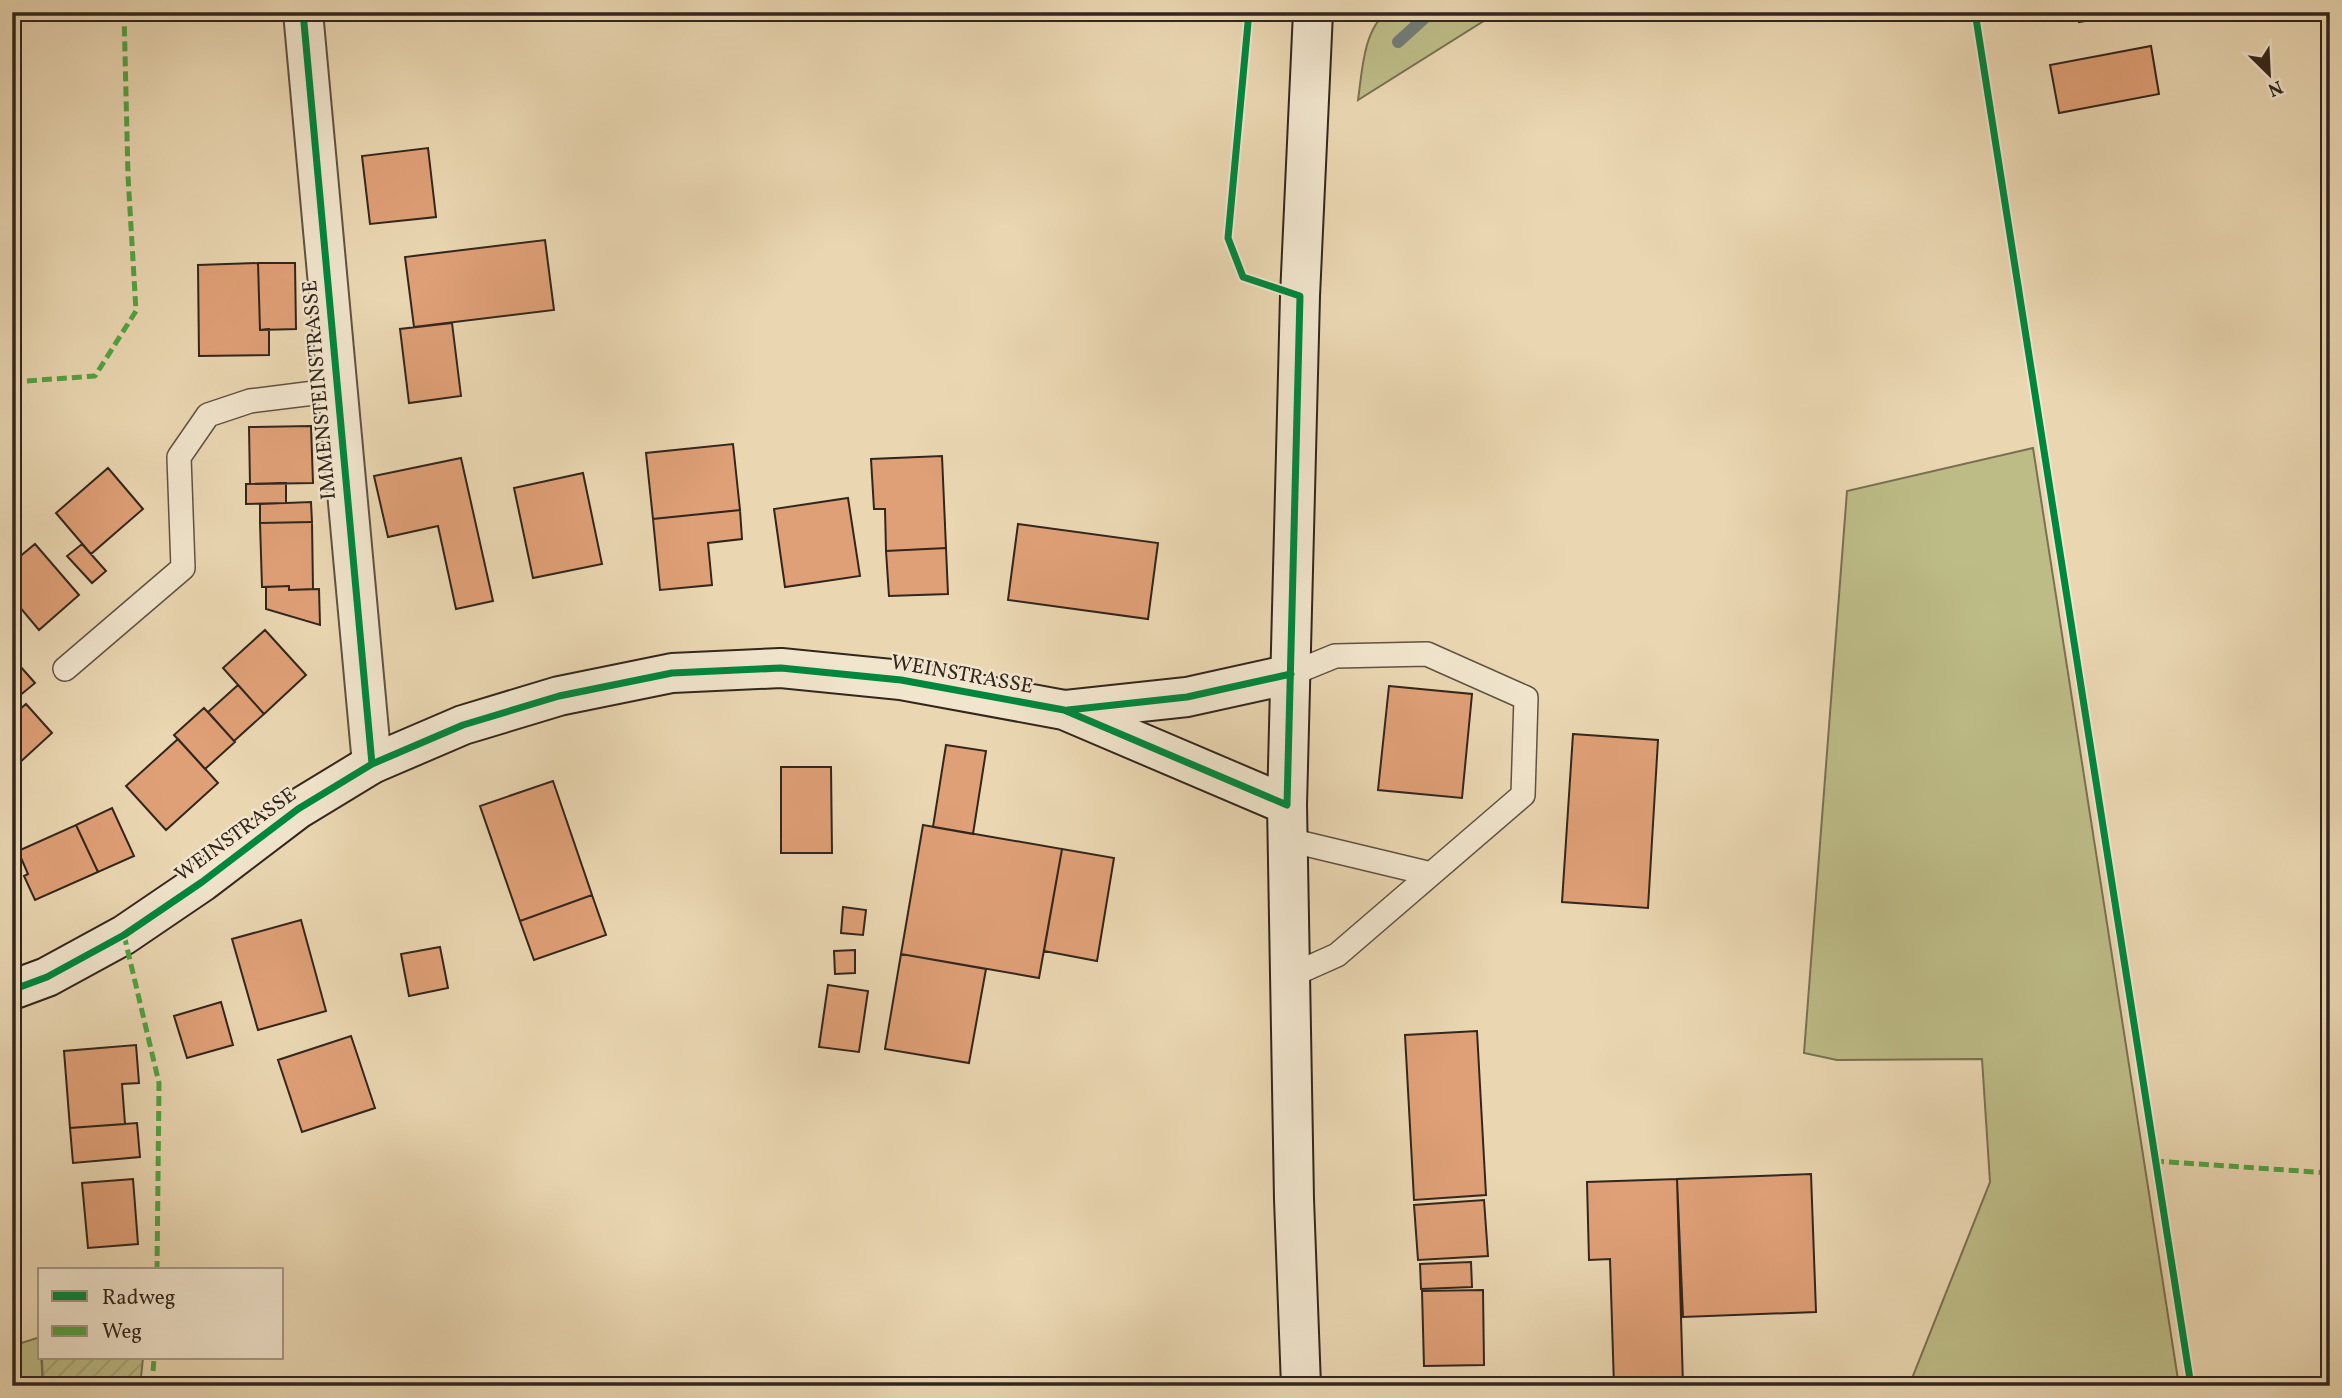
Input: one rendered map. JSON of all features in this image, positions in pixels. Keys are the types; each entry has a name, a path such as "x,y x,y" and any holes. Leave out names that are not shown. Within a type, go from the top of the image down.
{"main road":[{"name":"IMMENSTEINSTRASSE","path":"303,12 372,764"},
{"path":"1301,1386 1294,1199 1288,822 1291,592 1297,474 1300,296 1314,12"},
{"name":"WEINSTRASSE","path":"12,990 47,976 124,935 202,882 298,809 372,764 463,724 559,696 672,673 794,669 901,680 1064,710 1288,822"},
{"name":"WEINSTRASSE","path":"1064,710 1187,697 1291,674"}],"lane":[{"path":"65,669 183,568 179,457 208,415 250,401 338,390"},
{"path":"1290,976 1337,955 1523,795 1527,698 1427,654 1335,656 1291,674"},
{"path":"1288,822 1431,874"}],"shaded area":[{"path":"1387,12 1522,12 1487,19 1358,100 1368,41 1379,20"},
{"path":"2033,448 2179,1386 1909,1386 1990,1182 1982,1059 1837,1060 1804,1053 1847,491"},
{"path":"38,1338 38,1360 41,1360 43,1386 12,1386 12,1346"},
{"path":"42,1360 143,1360 140,1386 43,1386"}],"building":[{"path":"2077,12 2136,12 2079,22"},
{"path":"2151,46 2159,94 2059,113 2050,65"},
{"path":"428,148 436,217 370,224 362,156"},
{"path":"545,240 554,310 414,327 405,257"},
{"path":"258,263 260,330 269,329 269,355 199,356 198,265"},
{"path":"258,263 295,263 296,329 260,330"},
{"path":"452,323 461,396 409,403 400,329"},
{"path":"311,426 313,483 250,484 249,427"},
{"path":"733,444 740,510 653,519 646,453"},
{"path":"942,456 946,548 886,551 885,509 874,509 871,459"},
{"path":"461,458 493,601 456,609 438,526 388,537 374,476"},
{"path":"108,468 143,509 91,554 56,513"},
{"path":"583,473 602,564 533,578 514,488"},
{"path":"286,483 286,503 246,504 246,484"},
{"path":"848,498 860,576 785,587 774,509"},
{"path":"311,502 312,522 260,523 260,504"},
{"path":"740,510 742,539 708,543 712,585 660,590 653,519"},
{"path":"312,522 313,589 262,587 260,523"},
{"path":"1018,524 1158,543 1148,619 1008,600"},
{"path":"35,544 79,595 39,630 12,598 12,563"},
{"path":"82,544 106,571 92,583 67,556"},
{"path":"946,548 948,594 889,596 886,551"},
{"path":"289,586 289,590 319,589 320,625 266,609 266,587"},
{"path":"265,630 306,675 264,714 223,668"},
{"path":"12,657 35,683 12,702"},
{"path":"238,685 264,714 234,741 208,712"},
{"path":"1389,686 1472,694 1462,798 1378,790"},
{"path":"26,704 52,733 17,765 12,760 12,716"},
{"path":"204,708 235,742 205,769 174,735"},
{"path":"1573,734 1658,740 1648,908 1562,902"},
{"path":"178,739 218,783 166,830 126,786"},
{"path":"946,745 986,751 973,834 933,827"},
{"path":"781,767 831,767 832,853 781,853"},
{"path":"553,781 592,895 520,921 480,806"},
{"path":"112,808 134,856 98,872 76,825"},
{"path":"76,825 98,872 35,900 24,876 28,874 18,851"},
{"path":"923,825 1062,849 1039,978 901,954"},
{"path":"1062,849 1114,858 1097,961 1044,951"},
{"path":"592,895 606,935 534,960 520,921"},
{"path":"843,907 866,910 863,935 841,933"},
{"path":"301,920 326,1011 258,1030 232,939"},
{"path":"440,947 448,988 409,996 401,954"},
{"path":"855,950 855,973 835,974 834,951"},
{"path":"901,954 986,969 969,1063 885,1049"},
{"path":"828,985 868,991 859,1052 819,1047"},
{"path":"221,1002 233,1045 187,1058 174,1016"},
{"path":"1477,1031 1486,1195 1414,1200 1405,1035"},
{"path":"351,1036 375,1108 302,1132 278,1060"},
{"path":"136,1045 139,1083 122,1084 125,1124 70,1128 64,1051"},
{"path":"137,1123 140,1157 73,1163 70,1128"},
{"path":"1811,1174 1816,1312 1683,1317 1677,1179"},
{"path":"133,1179 138,1244 88,1248 82,1183"},
{"path":"1677,1179 1683,1386 1614,1386 1610,1259 1589,1260 1587,1182"},
{"path":"1484,1200 1488,1256 1418,1260 1414,1205"},
{"path":"1471,1262 1472,1287 1421,1289 1420,1264"},
{"path":"1483,1290 1484,1365 1424,1366 1422,1291"}],"waterway":[{"path":"1398,42 1431,12"}],"marked path":[{"path":"12,382 95,376 136,311 128,176 124,12"},
{"path":"124,935 159,1083 157,1268"},
{"path":"2154,1161 2330,1173"},
{"path":"152,1386 154,1360"}],"cycle path":[{"path":"303,12 372,764"},
{"path":"12,990 47,977 124,935 202,882 298,809 372,764 463,725 559,696 672,673 781,668 901,680 1064,710 1287,805 1300,296 1243,277 1228,238 1249,12"},
{"path":"1975,12 2191,1386"},
{"path":"1068,710 1187,697 1291,674"}]}
